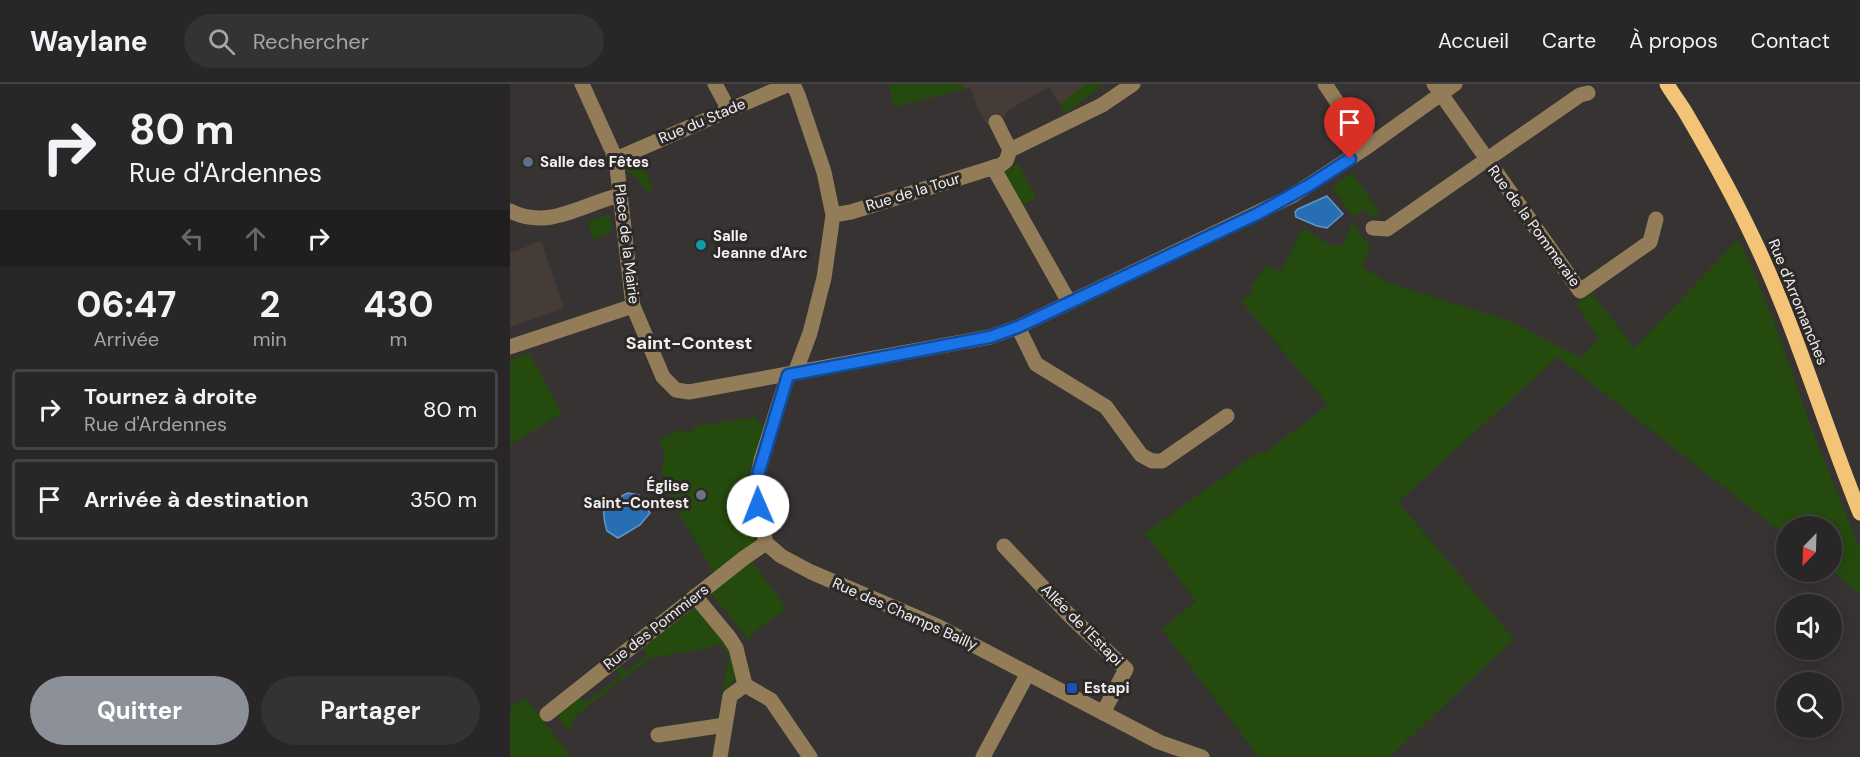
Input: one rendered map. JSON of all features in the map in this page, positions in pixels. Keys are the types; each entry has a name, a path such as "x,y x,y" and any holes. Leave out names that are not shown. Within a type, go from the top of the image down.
{"main road":[{"path":"1667,84 1675,99 1686,112"},
{"path":"1677,84 1686,112"},
{"name":"Rue d'Arromanches","path":"1686,112 1736,201 1767,269 1860,513"}],"street":[{"name":"Place de la Mairie","path":"582,84 616,159 633,306 663,377 676,390 689,392 792,374"},
{"path":"714,84 729,110"},
{"name":"Rue du Stade","path":"616,159 791,84"},
{"path":"766,543 755,491 761,459 792,374 810,333 824,278 833,215 824,172 798,95 791,84"},
{"path":"996,122 1010,150 1102,105 1133,84"},
{"path":"1325,84 1367,147"},
{"path":"792,374 990,337 1018,327 1259,213 1308,186 1367,147 1437,89 1455,84"},
{"name":"Rue de la Pommeraie","path":"1437,89 1580,291 1650,242 1656,219"},
{"name":"Rue de la Pommeraie","path":"1373,228 1387,229 1580,95 1588,93"},
{"name":"Rue de la Tour","path":"833,215 851,212 993,168 1006,161 1010,150"},
{"path":"993,168 1069,302"},
{"path":"510,211 550,219 621,195"},
{"path":"510,347 633,306"},
{"path":"1018,327 1036,364 1106,407 1142,455 1152,461 1162,461 1227,416"},
{"name":"Rue des Pommiers","path":"547,714 695,596 766,543"},
{"name":"Rue des Champs Bailly","path":"766,543 781,556 811,572 937,626 1159,742 1202,757"},
{"name":"Allée de l'Estapi","path":"1004,546 1071,617 1125,669 1103,713"},
{"path":"695,596 736,648 745,685 771,700 810,757"},
{"path":"983,757 1028,673"},
{"path":"720,757 730,696 745,685"},
{"path":"658,735 725,725"}],"shaded area":[{"path":"961,84 1104,84 1066,113 1049,87 1007,111 1003,120 987,125 970,87 965,89"},
{"path":"541,241 564,308 510,327 510,253"}],"green space":[{"path":"888,84 961,84 965,89 895,107"},
{"path":"1086,84 1104,84 1066,113 1060,104"},
{"path":"643,159 652,190 647,192 638,179 625,170"},
{"path":"1018,163 1036,197 1023,206 1005,174"},
{"path":"1352,173 1380,212 1371,218 1364,209 1354,217 1332,188"},
{"path":"610,214 612,232 594,240 588,222"},
{"path":"1352,222 1371,248 1362,267 1389,283 1510,321 1581,358 1599,338 1576,304 1592,293 1634,348 1738,240 1751,265 1778,333 1811,427 1860,549 1860,593 1842,579 1842,516 1776,516 1776,528 1558,357 1398,502 1514,639 1390,757 1259,757 1162,629 1196,602 1145,533 1257,453 1263,454 1328,405 1241,301 1253,292 1250,289 1266,265 1281,271 1303,228 1332,246 1344,244"},
{"path":"529,353 562,413 510,445 510,360"},
{"path":"756,417 757,422 763,426 749,475 749,494 757,533 755,542 714,572 666,492 662,469 665,453 659,439 679,430 684,430 685,434 695,429 694,426"},
{"path":"752,561 787,609 754,632 749,640 711,593"},
{"path":"692,609 696,609 728,646 735,678 724,694 720,719 718,719 729,657 722,644 650,658 579,713 573,719 569,732 558,717 559,713 580,697 585,703 621,676 616,670 621,666 626,672 647,655 642,649"},
{"path":"524,697 572,757 510,757 510,709"}],"water":[{"path":"1327,196 1343,214 1327,228 1296,217 1295,212 1298,209"},
{"path":"628,493 639,495 650,513 640,525 618,538 607,531 604,510 609,503"}],"place":[{"name":"Salle des Fêtes","path":"528,162"},
{"name":"Salle Jeanne d'Arc","path":"701,245"},
{"name":"Église Saint-Contest","path":"701,495"},
{"name":"Estapi","path":"1072,688"}],"district":[{"name":"Saint-Contest","path":"689,343"}],"route":[{"path":"758,506 755,491 761,459 788,375 990,337 1018,327 1259,213 1292,196 1350,159"}]}
